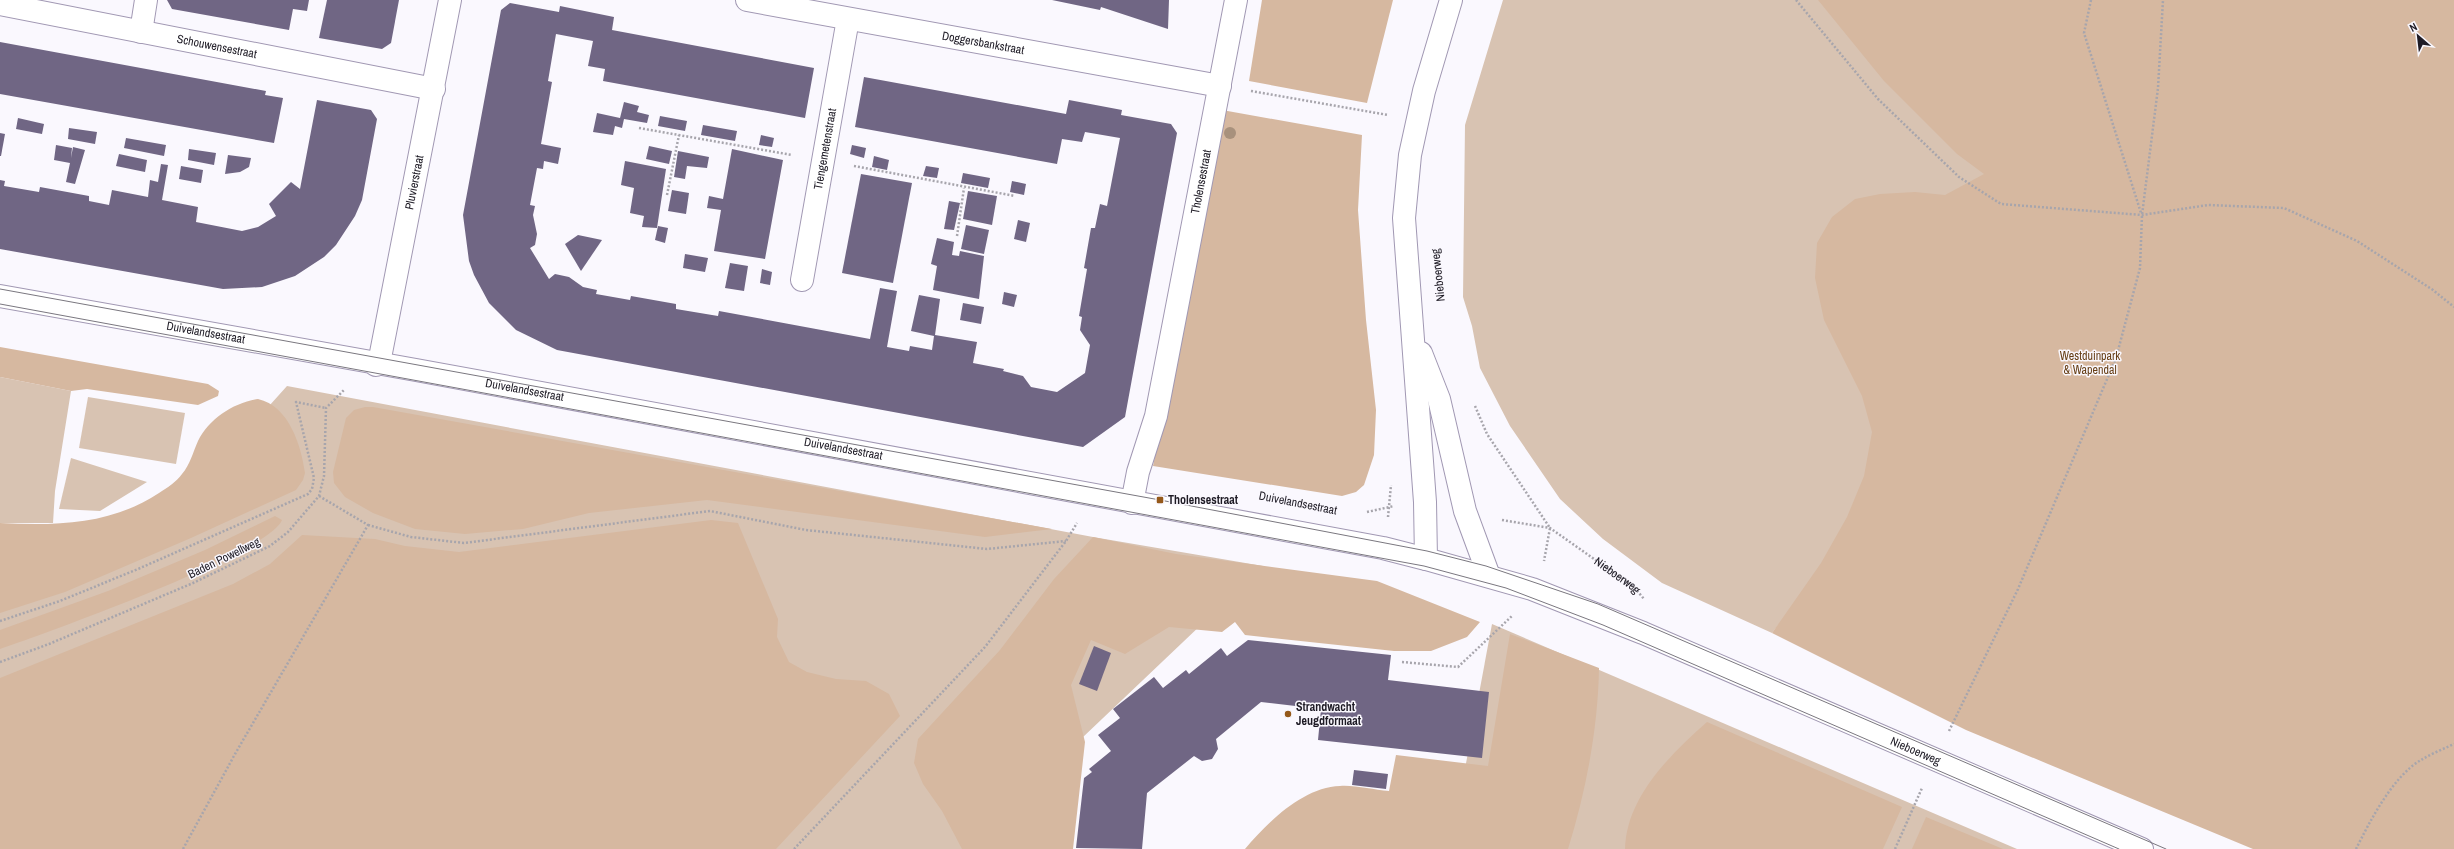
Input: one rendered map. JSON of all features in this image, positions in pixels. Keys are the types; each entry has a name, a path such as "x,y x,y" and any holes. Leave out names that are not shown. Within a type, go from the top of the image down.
{"street":[{"path":"141,32 146,0"},
{"name":"Pluvierstraat","path":"376,365 380,358 434,89 450,0"},
{"name":"Doggersbankstraat","path":"747,0 1220,86"},
{"name":"Tholensestraat","path":"1132,503 1138,472 1156,416 1236,0"},
{"path":"1426,559 1425,502 1414,336 1404,218 1410,155 1424,90 1451,0"},
{"name":"Schouwensestraat","path":"0,4 434,89"},
{"name":"Tiengemetenstraat","path":"802,280 848,18"},
{"name":"Duivelandsestraat","path":"0,296 376,365 416,370 1090,496 1375,547 1426,559"},
{"path":"1414,336 1439,398 1465,511 1489,576"},
{"name":"Nieboerweg","path":"1426,559 1532,589 1643,634 2142,849"}],"path":[{"path":"1796,0 1878,99 1959,177 2001,204 2142,215 2208,205 2284,208 2357,241 2434,290 2454,307"},
{"path":"2091,0 2084,33 2142,215"},
{"path":"1954,721 2018,589 2116,358 2140,268 2142,215 2158,88 2163,0"},
{"path":"1220,86 1394,116"},
{"path":"667,195 679,135"},
{"path":"957,236 964,188"},
{"path":"0,621 60,600 138,569 308,494 312,489 314,478 296,402 326,408 365,371 376,365"},
{"name":"Nieboerweg","path":"1474,405 1487,434 1550,528 1634,587 1648,604"},
{"name":"Baden Powellweg","path":"0,662 49,644 251,556 288,532 319,496 324,476 326,408"},
{"path":"319,496 368,525 411,537 464,543 710,511 806,530 987,549 1066,541"},
{"path":"794,849 985,647 1066,541 1090,496"},
{"path":"1366,512 1425,502"},
{"path":"1402,662 1458,667 1512,616 1523,609 1532,589 1546,555 1550,528 1511,522 1465,511"},
{"path":"183,849 235,754 368,525"},
{"path":"2356,849 2371,819 2393,786 2420,760 2454,744"}],"green space":[{"path":"1262,0 1393,0 1367,103 1249,81"},
{"name":"Westduinpark & Wapendal","path":"1503,0 2454,0 2454,849 1779,624 1772,633 1662,583 1603,539 1560,499 1510,426 1480,368 1472,326 1463,297 1465,125"},
{"name":"Westduinpark & Wapendal","path":"1818,0 2454,0 2454,849 2253,849 1966,730 1772,633 1821,563 1847,517 1864,476 1872,432 1862,396 1824,320 1815,278 1817,243 1832,217 1855,199 1880,194 1915,192 1945,195 1984,174 1957,154 1884,81"},
{"path":"1222,110 1362,135 1358,210 1366,320 1376,410 1374,455 1364,485 1356,492 1342,496 1153,466"},
{"path":"0,347 208,384 219,391 218,396 198,405 87,389 71,391 0,377"},
{"path":"0,377 71,391 55,491 53,523 0,523"},
{"path":"287,386 1093,537 1263,566 1082,738 1071,849 0,849 0,530 67,544 130,516 252,425"},
{"path":"88,397 185,413 176,464 79,448"},
{"path":"258,399 269,403 278,410 292,428 297,439 305,473 303,480 296,490 191,538 65,592 0,613 0,523 41,524 82,521 122,512 141,504 165,489 180,477 187,467 198,441 208,426 215,419 231,408"},
{"path":"365,407 373,407 1052,529 985,537 707,500 589,513 523,529 465,534 415,529 373,513 345,497 334,483 333,472 346,418 354,410"},
{"path":"71,458 147,482 100,511 59,509"},
{"path":"275,516 282,520 268,534 239,552 153,591 0,649 0,630 108,591 205,550"},
{"path":"711,520 738,523 778,619 777,637 789,662 807,672 836,679 866,681 889,694 900,716 776,849 0,849 0,678 233,584 270,564 302,535 375,539 405,546 459,552"},
{"path":"1093,537 1176,554 1377,581 1480,622 1467,637 1431,651 1394,651 1245,635 1235,622 1222,632 1169,627 1125,654 1091,640 1071,685 1085,742 1073,849 962,849 942,811 923,784 914,763 918,739 1000,650 1054,579"},
{"path":"1492,624 2017,849 1450,849"},
{"path":"1510,634 1599,668 1596,714 1590,760 1568,849 1245,849 1264,828 1287,808 1313,793 1326,788 1340,786 1352,786 1389,791 1396,755 1488,766"},
{"path":"1707,722 1902,807 1883,849 1625,849 1627,830 1633,812 1642,794 1665,763"},
{"path":"1926,817 2003,849 1912,849"}],"building":[{"path":"167,0 309,0 307,11 293,9 289,30 172,9"},
{"path":"327,0 399,0 391,43 382,49 319,38"},
{"path":"1052,0 1169,0 1168,29 1101,7 1100,10"},
{"path":"510,3 559,12 560,6 614,17 612,30 814,68 805,118 603,81 605,69 588,66 593,41 556,34 548,81 552,82 541,144 561,148 558,164 544,161 543,169 537,168 530,205 535,206 533,215 537,234 535,245 530,248 549,279 555,274 569,277 583,287 597,290 596,294 630,300 631,296 676,304 676,309 718,316 719,311 870,339 880,288 897,291 887,347 909,351 910,346 932,350 934,336 911,331 919,295 940,299 935,335 977,342 973,363 1004,369 1003,371 1023,376 1031,387 1057,392 1085,373 1090,345 1080,330 1082,317 1079,316 1087,269 1084,268 1091,228 1095,228 1100,204 1107,206 1120,138 1085,132 1082,142 1062,139 1057,164 855,127 864,77 1066,114 1069,100 1122,110 1121,115 1171,124 1177,133 1125,417 1083,447 557,350 516,330 489,303 474,275 469,261 463,215 501,10"},
{"path":"0,42 266,91 265,95 283,98 274,143 0,94"},
{"path":"317,100 371,110 377,119 362,200 355,216 336,245 324,257 295,276 262,287 223,289 0,249 0,180 5,181 4,186 39,192 40,187 89,196 89,201 109,205 112,190 148,197 150,180 158,182 161,164 168,165 162,200 198,207 196,222 242,231 258,227 276,216 269,204 291,182 300,189"},
{"path":"624,102 639,106 637,112 649,115 647,123 624,119 622,128 615,126 613,135 593,132 597,113 620,118"},
{"path":"660,116 687,121 685,131 658,126"},
{"path":"18,118 44,124 42,134 16,129"},
{"path":"703,125 737,131 735,141 701,135"},
{"path":"69,128 97,132 95,144 68,139"},
{"path":"0,133 5,134 1,156 0,156"},
{"path":"761,135 774,138 772,147 759,145"},
{"path":"126,138 166,145 164,156 124,148"},
{"path":"56,145 72,148 71,158 73,147 85,150 75,184 66,182 70,163 54,160"},
{"path":"852,145 866,148 864,158 850,154"},
{"path":"649,146 672,151 669,164 646,159"},
{"path":"189,149 216,153 214,165 188,160"},
{"path":"732,149 783,160 765,259 714,251 721,210 707,208 709,196 723,199"},
{"path":"678,151 709,157 707,168 687,166 685,179 674,177"},
{"path":"119,154 147,160 145,172 116,166"},
{"path":"228,155 251,158 249,167 240,172 225,174"},
{"path":"874,156 889,160 887,170 872,167"},
{"path":"625,161 666,169 657,228 642,227 644,216 630,213 634,188 621,185"},
{"path":"181,166 203,170 201,183 179,179"},
{"path":"926,166 939,168 937,178 923,176"},
{"path":"963,173 990,178 988,188 961,183"},
{"path":"861,174 912,183 893,283 842,273"},
{"path":"1012,181 1026,184 1024,195 1010,192"},
{"path":"672,190 689,193 686,214 668,211"},
{"path":"968,191 997,196 992,225 963,219"},
{"path":"949,201 960,203 954,230 944,229"},
{"path":"1018,220 1030,223 1026,242 1014,239"},
{"path":"966,225 989,230 984,254 961,249"},
{"path":"658,226 668,228 665,243 655,240"},
{"path":"578,235 602,240 581,271 565,244"},
{"path":"937,238 954,242 952,255 959,256 960,251 984,256 979,299 933,290 937,266 931,264"},
{"path":"685,254 708,258 705,272 683,268"},
{"path":"730,263 748,266 744,291 725,288"},
{"path":"762,269 772,272 770,285 760,283"},
{"path":"1004,292 1017,295 1014,307 1002,304"},
{"path":"963,303 984,307 981,324 960,320"},
{"path":"1248,640 1391,655 1388,680 1489,692 1482,758 1318,740 1321,709 1261,702 1216,739 1218,749 1212,759 1202,761 1194,756 1147,793 1142,849 1076,848 1084,778 1092,772 1089,769 1111,751 1098,735 1120,718 1113,709 1154,677 1163,688 1186,670 1189,674 1221,648 1227,656"},
{"path":"1094,646 1111,653 1097,691 1079,684"},
{"path":"1354,770 1388,774 1386,789 1352,785"}],"tram line":[{"path":"0,289 1160,500 1427,551 1486,566 1598,604 2166,849"},
{"path":"0,304 1424,566 1506,588 1603,625 2119,849"}],"place":[{"name":"Tholensestraat","path":"1160,500"},
{"name":"Strandwacht Jeugdformaat","path":"1288,714"}]}
